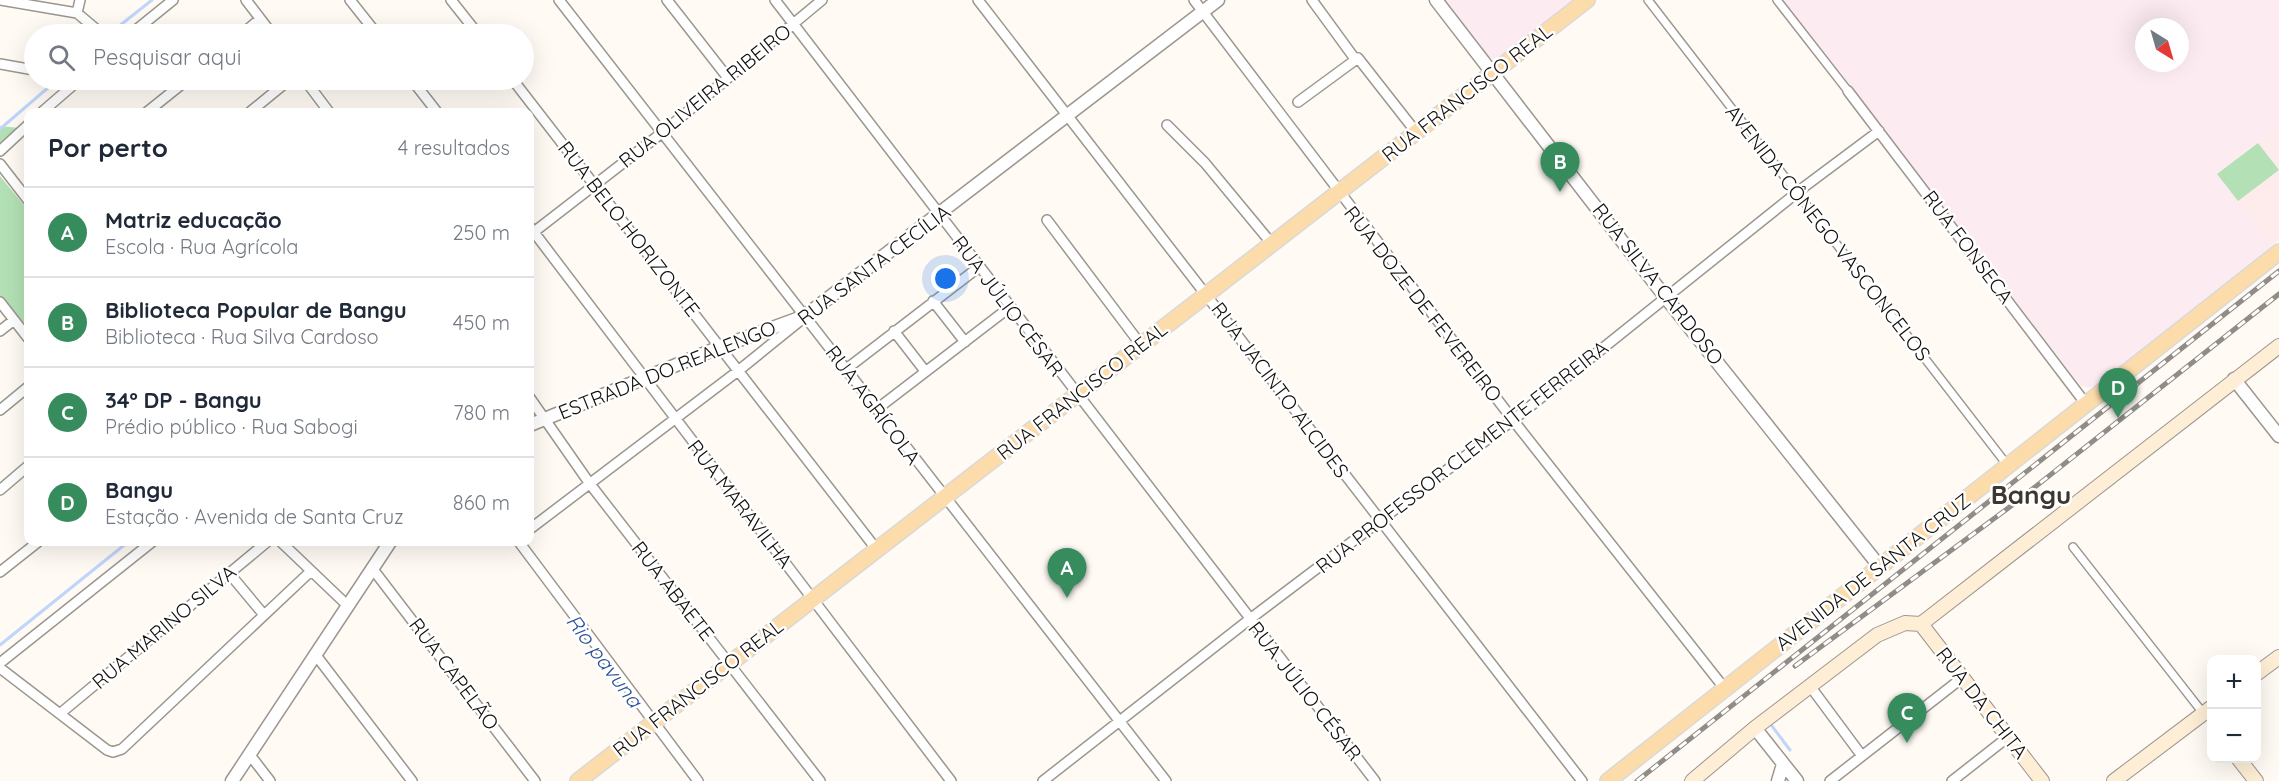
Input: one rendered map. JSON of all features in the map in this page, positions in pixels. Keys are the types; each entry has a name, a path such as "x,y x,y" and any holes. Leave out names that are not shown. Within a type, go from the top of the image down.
{"main road":[{"name":"RUA FRANCISCO REAL","path":"578,781 1587,0"},
{"name":"AVENIDA DE SANTA CRUZ","path":"1608,781 2279,252"},
{"path":"1692,781 1755,728 1877,635 1905,623 1922,624 2279,346"},
{"name":"RUA DA CHITA","path":"1922,624 2042,781"},
{"path":"2261,670 2279,657"},
{"path":"2114,781 2207,715"},
{"path":"2241,763 2256,781"}],"street":[{"path":"0,0 77,13 90,24"},
{"path":"77,13 80,0"},
{"path":"143,24 173,0"},
{"path":"246,0 264,24"},
{"path":"350,0 369,24"},
{"path":"451,0 470,24"},
{"name":"RUA AGRÍCOLA","path":"559,0 1166,781"},
{"path":"667,0 728,78"},
{"name":"RUA JÚLIO CÉSAR","path":"775,0 1375,781"},
{"name":"RUA OLIVEIRA RIBEIRO","path":"534,229 663,132 822,0"},
{"name":"RUA JACINTO ALCIDES","path":"978,0 1582,781"},
{"name":"RUA DOZE DE FEVEREIRO","path":"1194,0 1338,193 1725,689"},
{"name":"RUA SANTA CECÍLIA","path":"534,526 1218,0"},
{"path":"1312,0 1355,59"},
{"name":"RUA SILVA CARDOSO","path":"1436,0 1666,298 1880,567"},
{"name":"AVENIDA CÔNEGO VASCONCELOS","path":"1648,0 2008,466"},
{"path":"1777,0 1848,91"},
{"path":"254,24 260,19"},
{"path":"1298,102 1355,59 1362,60 1416,132"},
{"path":"0,64 24,68"},
{"path":"47,108 68,90"},
{"path":"152,108 174,90"},
{"path":"255,108 278,90"},
{"path":"312,90 325,108"},
{"path":"420,90 434,108"},
{"name":"RUA BELO HORIZONTE","path":"521,90 877,550"},
{"name":"RUA FONSECA","path":"1848,91 2086,405"},
{"path":"1167,125 1204,162 1272,244"},
{"path":"0,151 24,129"},
{"name":"RUA PROFESSOR CLEMENTE FERREIRA","path":"1043,781 1250,619 1513,420 1879,131"},
{"path":"0,164 24,195"},
{"path":"1047,220 1142,345"},
{"name":"RUA MARAVILHA","path":"534,235 951,781"},
{"path":"845,370 979,267"},
{"path":"933,301 965,342"},
{"path":"0,302 24,333"},
{"path":"877,409 1010,307"},
{"name":"ESTRADA DO REALENGO","path":"534,422 720,347 806,316"},
{"path":"0,331 14,320"},
{"path":"894,331 925,371"},
{"path":"2234,380 2279,436"},
{"path":"0,410 24,390"},
{"name":"RUA ABAETE","path":"534,403 590,484 820,781"},
{"path":"0,490 24,469"},
{"path":"0,572 33,546"},
{"path":"147,546 0,665 107,750 118,751 133,738 311,571"},
{"name":"RUA MARINO SILVA","path":"62,712 262,546"},
{"path":"285,546 347,605"},
{"path":"232,781 387,546"},
{"path":"522,546 698,781"},
{"path":"2073,547 2207,712"},
{"name":"RUA CAPELÃO","path":"372,568 535,781"},
{"path":"229,573 264,615"},
{"path":"315,654 412,781"},
{"path":"1830,781 1962,678"},
{"path":"1810,686 1862,756"},
{"path":"1755,728 1797,781"},
{"path":"1952,781 2008,737"},
{"path":"250,755 270,781"},
{"path":"1778,781 1783,764"}],"shaded area":[{"path":"1442,0 1577,0 1501,58 1495,59 1486,56"},
{"path":"1782,0 2279,0 2279,126 2217,173 2273,245 2096,386 2089,388 2081,386"},
{"path":"2279,126 2279,240 2273,245 2217,173"}],"green space":[{"path":"0,126 19,128 0,145"},
{"path":"2258,143 2279,170 2238,201 2217,174"},
{"path":"0,176 24,205 24,327 0,297"}],"waterway":[{"name":"Rio pavuna","path":"122,24 152,0"},
{"name":"Rio pavuna","path":"24,108 45,90"},
{"name":"Rio pavuna","path":"0,129 24,108"},
{"name":"Rio pavuna","path":"0,645 123,546"},
{"path":"1772,726 1790,750"}],"railway":[{"path":"1637,781 2279,271"},
{"path":"1795,666 2011,506 2279,294"}],"place":[{"name":"Biblioteca Popular de Bangu","path":"1560,192"},
{"name":"Bangu","path":"2118,418"},
{"name":"Matriz educação","path":"1067,598"},
{"name":"34º DP - Bangu","path":"1907,743"}],"district":[{"name":"Bangu","path":"2031,495"}]}
